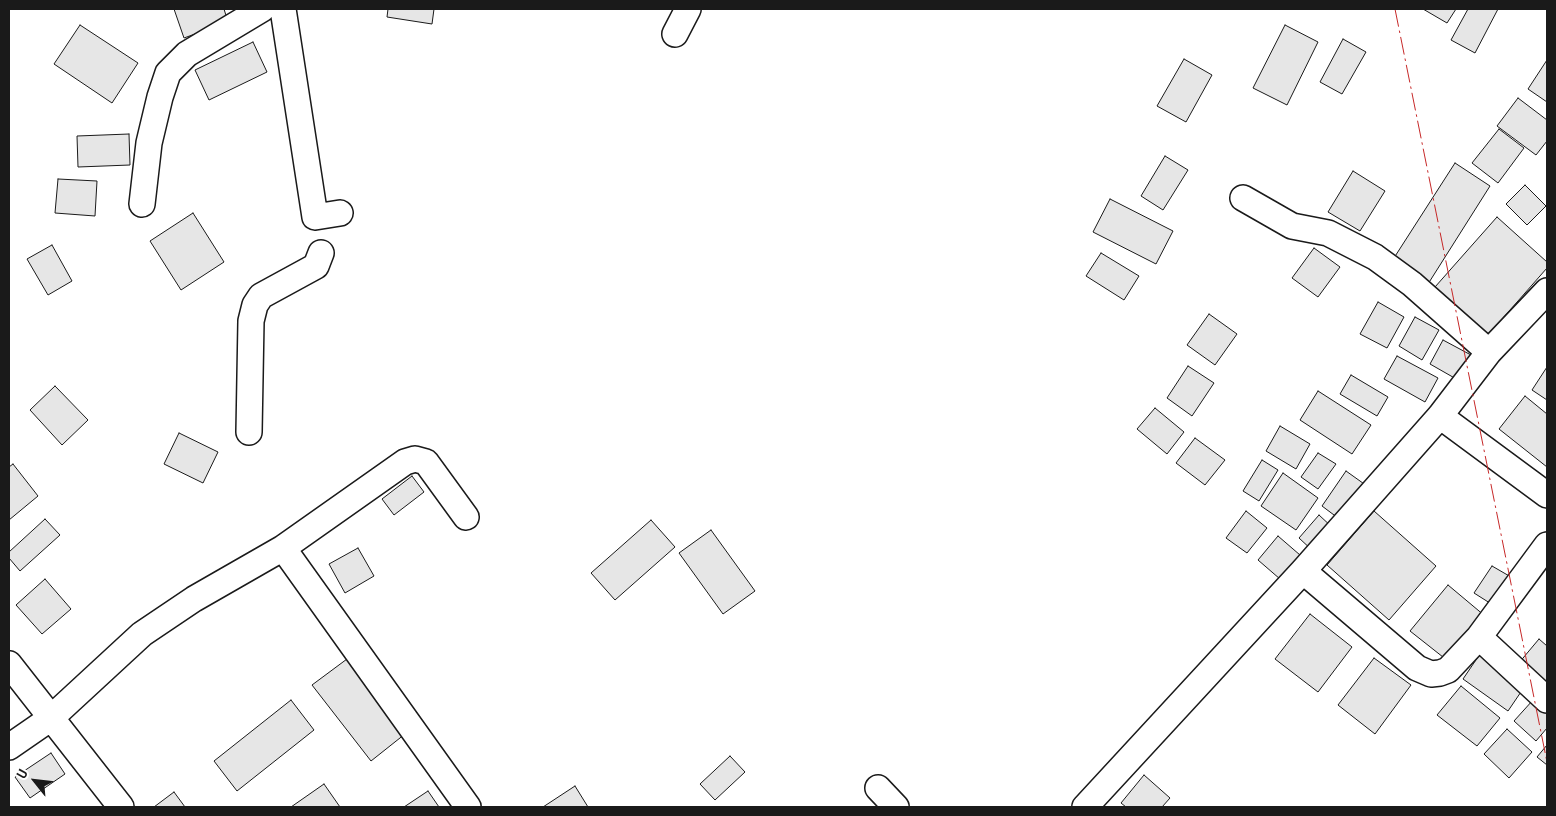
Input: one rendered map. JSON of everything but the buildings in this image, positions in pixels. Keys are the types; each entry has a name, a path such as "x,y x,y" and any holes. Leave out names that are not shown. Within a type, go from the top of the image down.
{"street":[{"path":"142,204 150,143 160,97 168,73 186,54 262,9"},
{"path":"283,9 307,156 314,217 340,213"},
{"path":"675,34 688,9"},
{"path":"1244,198 1292,226 1328,233 1375,257 1412,284 1490,352"},
{"path":"249,432 251,320 255,305 261,296 316,266 321,253"},
{"path":"1085,807 1304,571 1440,416 1490,352 1547,291"},
{"path":"1440,416 1547,495"},
{"path":"9,747 51,718 142,634 194,599 283,548 405,462 415,459 426,462 466,517"},
{"path":"1304,571 1417,668 1430,674 1448,670 1479,637 1547,545"},
{"path":"283,548 468,807"},
{"path":"1479,637 1547,700"},
{"path":"9,664 121,807"},
{"path":"878,788 896,807"}],"power":[{"path":"1395,9 1547,762"}]}
